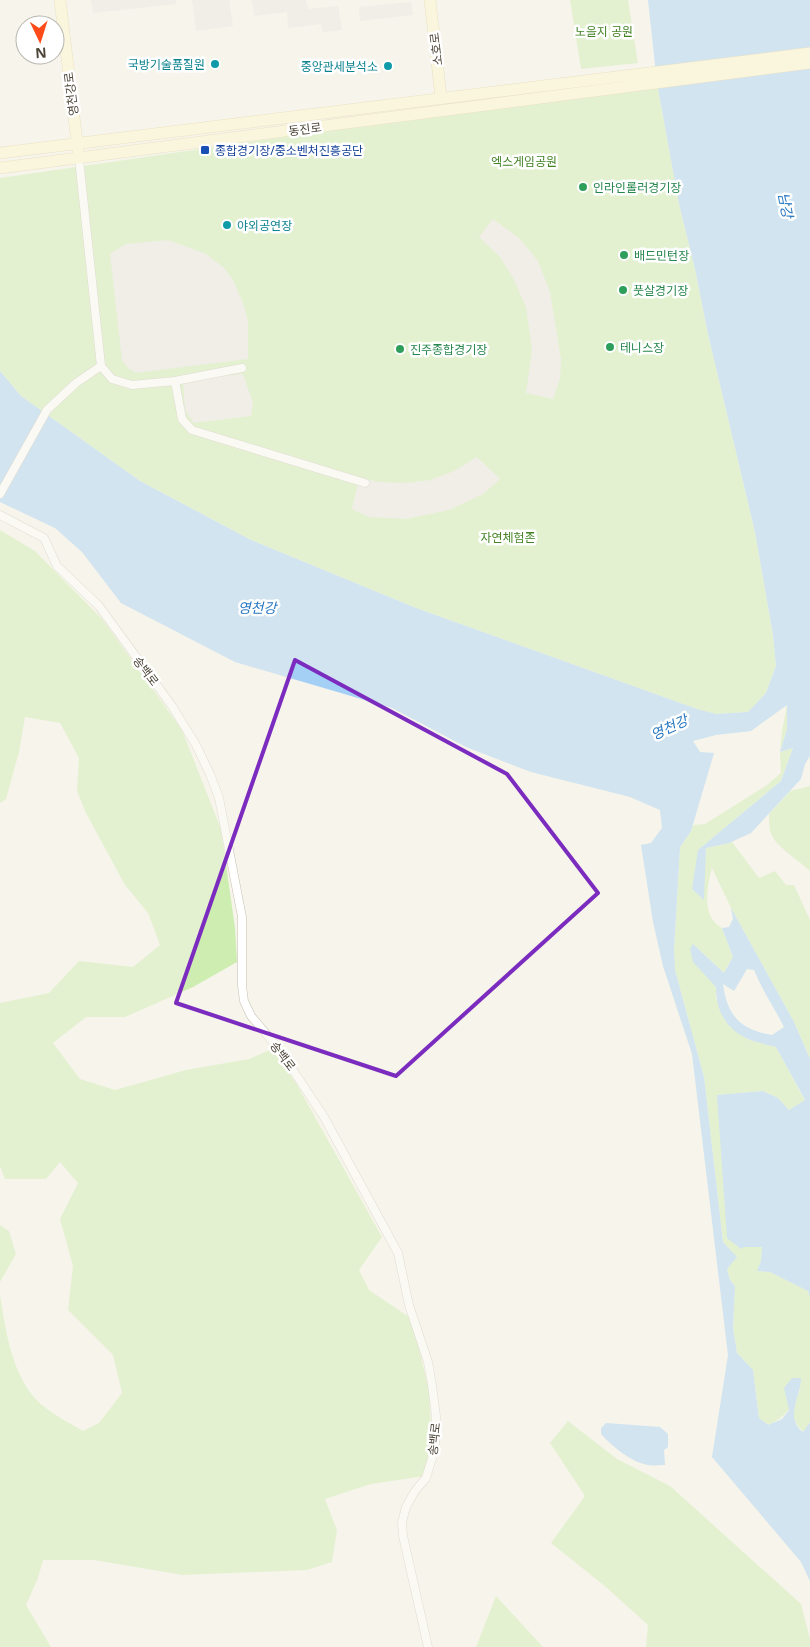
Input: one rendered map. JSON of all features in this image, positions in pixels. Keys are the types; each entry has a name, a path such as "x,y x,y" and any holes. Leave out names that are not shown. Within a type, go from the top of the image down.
{"street":[{"name":"영천강로","path":"60,0 79,159"},
{"name":"소호로","path":"430,0 441,98"},
{"name":"동진로","path":"0,152 810,53"},
{"name":"동진로","path":"0,168 810,63"},
{"path":"79,159 101,366 112,379 132,385 175,381 242,368"},
{"path":"0,494 47,410 76,383 101,366"},
{"path":"175,381 182,419 192,430 365,483"},
{"name":"송백로","path":"0,514 44,538 57,566 99,606 172,706 196,745 219,798 227,835 242,917 242,986 244,1000 251,1016 279,1049 324,1117 398,1253 409,1305 428,1362 436,1416 435,1448 426,1478 415,1491 406,1507 402,1522 403,1536 428,1647"}],"highlighted area":[{"path":"295,660 507,774 598,893 396,1076 176,1003"}],"green space":[{"name":"노을지 공원","path":"570,0 628,0 638,63 581,69"},
{"path":"657,83 679,204 755,532 773,635 776,666 766,693 748,712 716,714 697,709 416,608 251,540 140,481 21,396 0,371 0,178"},
{"path":"0,530 35,551 103,620 182,730 221,829 235,928 237,962 193,987 125,1017 86,1017 53,1043 80,1079 115,1090 186,1070 249,1059 272,1049 296,1083 382,1237 359,1270 369,1290 412,1319 429,1390 432,1454 425,1476 371,1484 325,1499 337,1530 332,1562 307,1570 183,1575 94,1560 43,1560 38,1578 26,1605 51,1647 0,1647 0,1295 5,1325 19,1372 35,1399 47,1409 83,1431 99,1423 122,1393 113,1355 68,1310 73,1266 60,1219 78,1183 60,1162 46,1179 5,1179 0,1166 0,1003 49,993 79,961 133,967 160,945 148,913 125,885 86,813 77,791 79,758 60,723 25,717 19,752 6,799 0,803"},
{"path":"787,705 787,729 780,752 782,731"},
{"path":"793,748 781,781 698,850 732,842 759,878 775,871 786,885 794,885 810,920 810,1059 794,1022 731,908 712,868 707,892 708,909 715,923 722,928 733,957 724,973 693,944 706,975 716,987 716,999 747,1039 776,1047 805,1101 789,1110 778,1098 763,1091 717,1095 744,1247 762,1247 761,1261 757,1271 770,1272 808,1291 810,1297 810,1422 804,1432 799,1427 794,1416 795,1405 801,1387 789,1410 781,1418 768,1425 759,1418 753,1370 737,1353 733,1328 735,1286 730,1280 727,1269 736,1257 723,1242 704,1077 675,970 674,950 680,847 693,825 705,824 767,785 781,773 780,752"},
{"path":"810,786 810,871 787,852 772,836 769,814 790,791"},
{"path":"0,1225 9,1231 16,1254 0,1282"},
{"path":"568,1421 617,1459 670,1486 801,1604 810,1639 810,1647 646,1647 648,1625 606,1587 551,1543 585,1496 550,1443"},
{"path":"496,1596 543,1647 476,1647"}],"shaded area":[{"path":"91,0 176,0 176,4 93,13"},
{"path":"192,0 229,0 233,26 196,31"},
{"path":"252,0 306,0 308,9 338,6 342,30 323,32 321,24 288,28 287,12 254,16"},
{"path":"411,2 413,15 360,21 359,7"},
{"path":"493,219 520,239 538,261 550,292 561,359 560,379 553,399 526,393 532,350 526,307 513,278 500,257 479,237"},
{"path":"168,240 206,254 224,268 233,280 248,321 248,359 136,373 128,368 122,360 110,254 126,244"},
{"path":"243,374 253,403 251,416 194,423 185,410 183,380"},
{"path":"477,457 500,479 483,494 449,510 406,519 369,517 352,509 359,478 380,482 406,483 430,480 454,471"}],"water":[{"path":"648,0 810,0 810,756 805,764 801,779 751,833 729,843 706,848 704,900 692,889 698,850 781,781 793,748 780,752 787,729 787,705 751,731 716,735 693,741 700,752 714,753 691,831 680,847 674,950 675,970 704,1077 723,1242 737,1257 727,1269 730,1280 735,1286 733,1328 737,1353 753,1370 759,1418 768,1425 782,1419 789,1410 784,1388 792,1378 801,1378 794,1413 797,1426 803,1432 810,1422 810,1581 801,1562 712,1457 728,1355 692,1054 663,966 653,922 641,845 651,843 662,828 660,810 630,797 531,772 466,747 392,708 235,662 121,603 82,552 55,528 0,502 0,371 21,396 140,481 251,540 416,608 697,709 716,714 748,712 766,693 776,666 773,635 755,532 679,204 657,83"},
{"path":"731,908 794,1022 810,1059 810,1297 808,1291 770,1272 757,1271 761,1261 762,1247 744,1247 741,1249 727,1238 717,1095 763,1091 778,1098 789,1110 805,1100 776,1047 748,1039 740,1035 728,1024 720,1011 716,987 693,962 690,949 693,944 724,973 733,957 722,928 729,927 733,919","holes":["747,969 754,970 784,1027 772,1035 761,1033 743,1025 732,1012 725,995 723,984 734,991"]},
{"path":"606,1423 660,1427 668,1434 668,1447 664,1450 665,1465 650,1465 635,1461 623,1453 601,1434 601,1428"}],"place":[{"name":"국방기술품질원","path":"215,64"},
{"name":"중앙관세분석소","path":"388,66"},
{"name":"종합경기장/중소벤처진흥공단","path":"205,150"},
{"name":"인라인롤러경기장","path":"583,187"},
{"name":"야외공연장","path":"227,225"},
{"name":"배드민턴장","path":"624,255"},
{"name":"풋살경기장","path":"623,290"},
{"name":"테니스장","path":"610,347"},
{"name":"진주종합경기장","path":"400,349"}],"park label":[{"name":"엑스게임공원","path":"524,161"},
{"name":"자연체험존","path":"508,537"}],"water label":[{"name":"남강","path":"786,205"},
{"name":"영천강","path":"257,607"},
{"name":"영천강","path":"669,727"}]}
